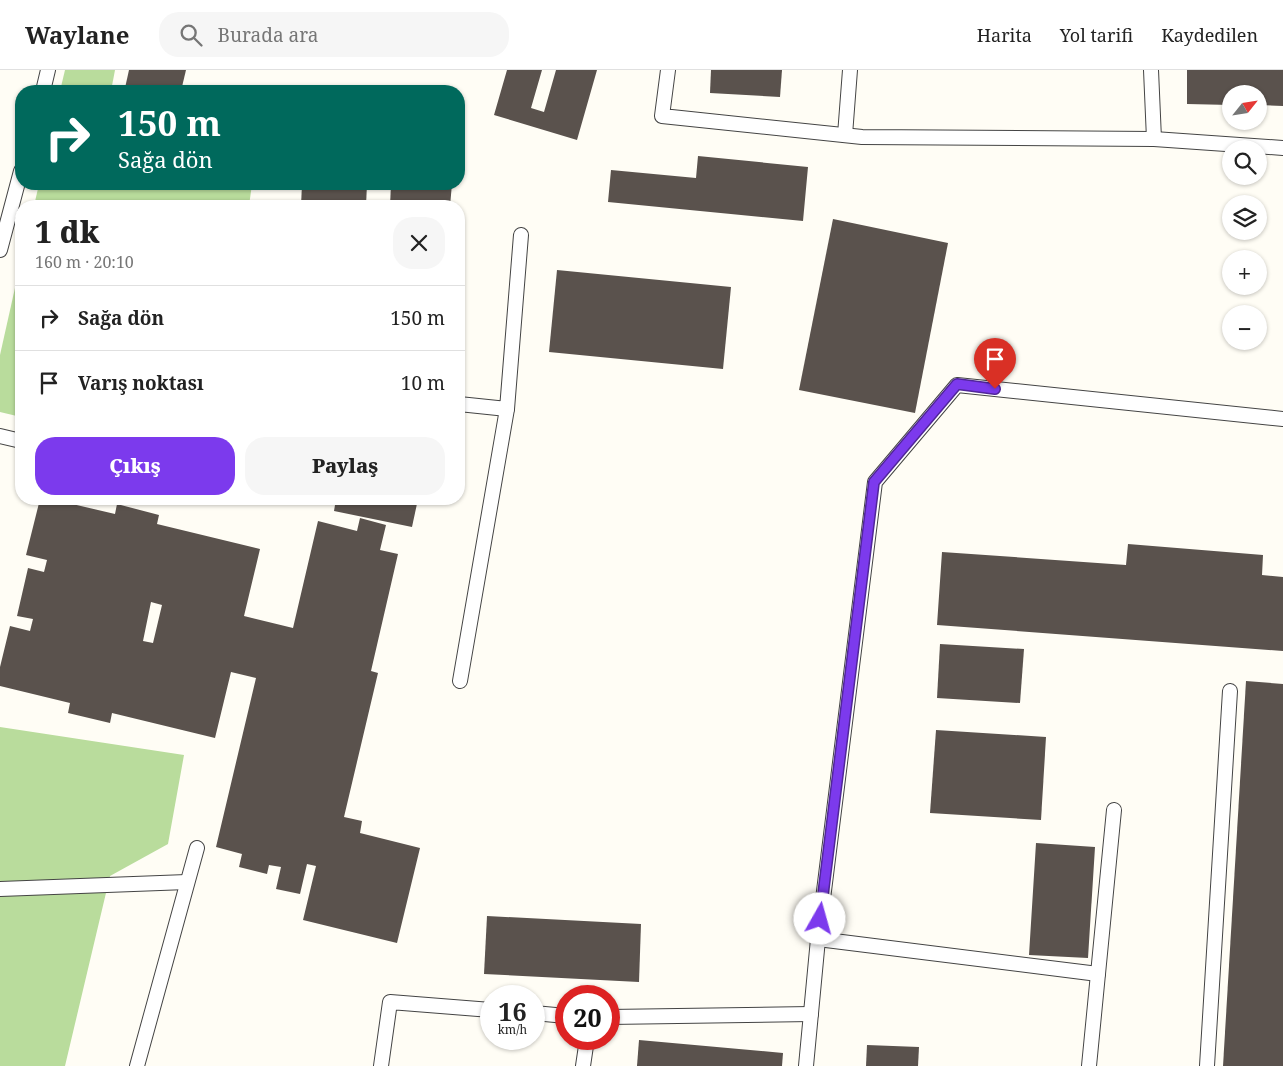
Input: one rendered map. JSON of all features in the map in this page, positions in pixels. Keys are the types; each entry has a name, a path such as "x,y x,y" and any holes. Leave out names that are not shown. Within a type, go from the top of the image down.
{"lane":[{"path":"44,85 48,70"},
{"path":"668,70 662,116 862,137 1154,140 1283,148"},
{"path":"845,135 850,70"},
{"path":"1151,70 1154,140"},
{"path":"0,250 16,190"},
{"path":"460,681 507,409 521,235"},
{"path":"806,1066 818,939 874,482 957,384 1283,420"},
{"path":"465,405 507,409"},
{"path":"0,436 15,440"},
{"path":"1207,1066 1230,691"},
{"path":"1089,1066 1114,810"},
{"path":"137,1066 196,848"},
{"path":"0,889 187,882"},
{"path":"818,939 1098,974"},
{"path":"381,1066 390,1002 480,1009"},
{"path":"620,1017 811,1014"},
{"path":"583,1066 585,1050"}],"green space":[{"path":"65,70 115,70 112,85 61,85"},
{"path":"38,190 251,190 250,200 35,200"},
{"path":"15,288 15,416 0,412 0,355"},
{"path":"0,727 184,755 168,844 110,876 65,1066 0,1066"}],"building":[{"path":"129,70 186,70 182,85 126,85"},
{"path":"507,70 542,70 531,108 544,112 556,70 597,70 577,140 494,115"},
{"path":"711,70 782,70 780,97 710,93"},
{"path":"1187,70 1283,70 1283,106 1268,105 1268,85 1222,85 1222,105 1187,104"},
{"path":"698,156 808,167 803,221 608,202 611,170 696,178"},
{"path":"302,190 367,190 366,200 301,200"},
{"path":"391,190 451,190 451,200 390,200"},
{"path":"833,219 948,243 915,413 799,390"},
{"path":"557,270 731,287 723,369 549,352"},
{"path":"38,505 77,505 115,514 117,505 121,505 159,515 157,524 260,549 244,616 293,628 318,521 357,531 360,518 386,525 380,550 398,554 371,671 378,673 344,817 362,821 360,833 420,848 397,943 303,920 316,866 307,864 300,894 276,889 281,867 269,865 267,874 239,867 242,854 216,847 256,678 231,672 215,738 112,713 110,723 68,713 70,703 0,686 0,667 10,626 30,631 33,619 17,616 28,568 44,572 47,560 26,555","holes":["151,602 162,605 153,643 143,641"]},
{"path":"335,505 417,505 412,527 334,511"},
{"path":"1128,544 1263,555 1262,575 1283,577 1283,651 937,625 942,552 1126,565"},
{"path":"940,644 1024,649 1020,703 937,698"},
{"path":"1246,681 1283,684 1283,1066 1223,1066"},
{"path":"936,730 1046,737 1041,820 930,813"},
{"path":"1036,843 1095,847 1088,958 1029,955"},
{"path":"487,916 641,924 639,982 484,974"},
{"path":"639,1040 783,1053 782,1066 637,1066"},
{"path":"867,1045 919,1047 918,1066 866,1066"}],"route":[{"path":"820,919 874,482 957,384 995,389"}]}
